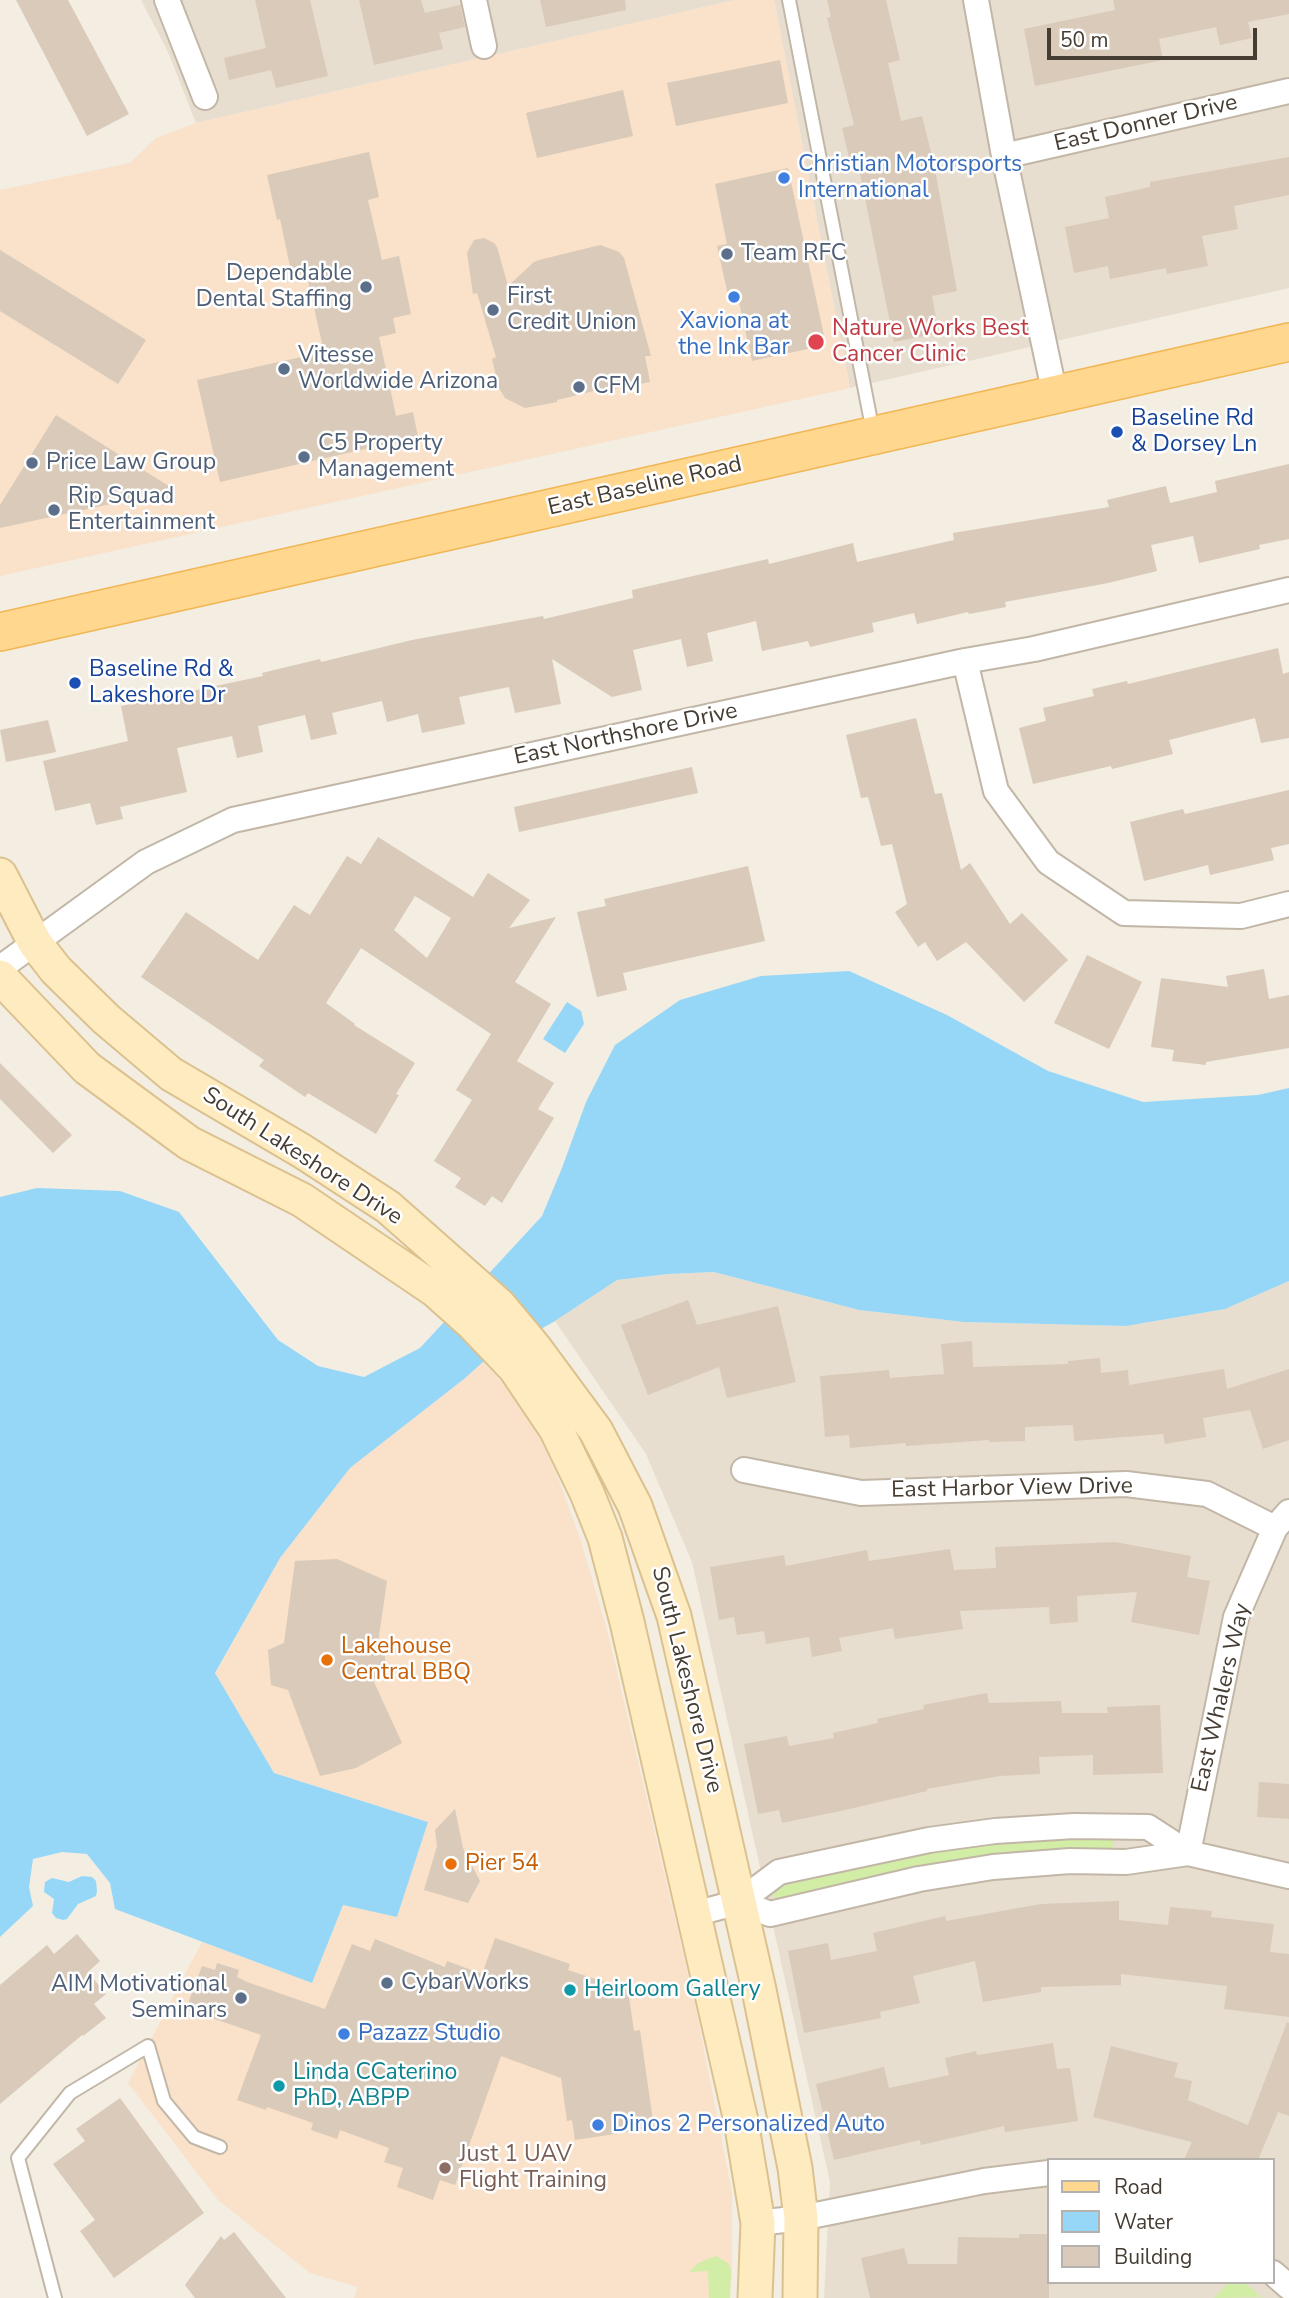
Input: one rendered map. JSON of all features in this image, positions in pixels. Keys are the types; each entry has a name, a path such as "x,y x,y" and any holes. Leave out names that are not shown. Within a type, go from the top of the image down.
{"main road":[{"name":"East Baseline Road","path":"0,632 1289,342"}],"street":[{"path":"167,0 205,97"},
{"path":"474,0 484,46"},
{"path":"976,0 1004,156 1055,395"},
{"name":"East Donner Drive","path":"1004,156 1289,91"},
{"name":"East Northshore Drive","path":"0,968 146,863 233,820 1034,649 1289,590"},
{"path":"965,662 996,791 1048,862 1124,913 1241,915 1289,904"},
{"name":"South Lakeshore Drive","path":"0,875 35,943 56,970 106,1019 171,1074 302,1151 388,1207 445,1277 473,1324 524,1358 596,1431 635,1506 674,1616 783,2103 802,2218 800,2298"},
{"name":"South Lakeshore Drive","path":"0,976 87,1068 189,1143 445,1277"},
{"name":"South Lakeshore Drive","path":"524,1358 605,1538 627,1622 741,2121 758,2223 755,2298"},
{"name":"East Harbor View Drive","path":"744,1470 861,1493 1126,1484 1207,1494 1282,1520"},
{"name":"East Whalers Way","path":"1188,1853 1236,1617 1282,1520"},
{"path":"694,1914 739,1902 779,1872 929,1840 995,1830 1074,1826 1148,1827 1188,1853 1289,1876"},
{"path":"739,1902 770,1914 919,1879 993,1867 1070,1861 1126,1862 1188,1853"},
{"path":"758,2223 802,2218 984,2181 1048,2173"}],"lane":[{"path":"789,0 873,436"},
{"path":"55,2298 18,2158 70,2093 148,2046 164,2101 194,2137 220,2147"}],"shaded area":[{"path":"141,0 735,0 196,123 168,52"},
{"path":"735,0 774,0 850,388 0,576 0,190 130,163 156,138 196,123"},
{"path":"774,0 1289,0 1289,288 850,388"},
{"path":"714,1272 859,1310 964,1322 1126,1326 1225,1309 1289,1281 1289,2298 824,2298 830,2182 692,1562 646,1454 555,1321 617,1280"},
{"path":"483,1362 523,1404 555,1470 581,1541 609,1638 696,2009 732,2193 732,2275 729,2298 354,2298 358,2287 310,2273 218,2200 128,2083 202,1942 312,1983 343,1905 397,1917 428,1822 274,1773 215,1674 280,1558 350,1468"}],"green space":[{"path":"1063,1837 1111,1838 1114,1843 1111,1849 1106,1850 1042,1850 958,1860 780,1899 775,1898 773,1893 777,1887 947,1849"},
{"path":"716,2256 728,2263 731,2270 730,2298 709,2298 708,2271 689,2272 698,2263"},
{"path":"1227,2284 1246,2284 1261,2297 1214,2298"}],"water":[{"path":"849,971 947,1015 1048,1071 1143,1102 1258,1095 1289,1088 1289,1281 1225,1309 1126,1326 964,1322 859,1310 714,1272 617,1280 555,1321 483,1362 350,1468 280,1558 215,1673 274,1773 428,1822 397,1917 343,1905 312,1983 115,1909 110,1883 87,1854 62,1852 33,1859 29,1887 33,1906 0,1937 0,1197 37,1188 120,1191 179,1212 278,1340 318,1366 364,1377 420,1348 542,1216 586,1102 615,1045 680,1000 761,976"},
{"path":"567,1002 581,1011 584,1024 565,1053 543,1039"},
{"path":"82,1876 92,1877 96,1881 96,1896 78,1904 67,1919 56,1918 52,1913 54,1899 44,1892 45,1882 52,1878 69,1882"}],"building":[{"path":"16,0 68,0 129,114 87,136"},
{"path":"255,0 310,0 328,76 276,88 271,70 229,80 224,58 266,48"},
{"path":"359,0 421,0 425,13 460,5 465,27 439,33 443,49 374,65"},
{"path":"540,0 625,0 626,10 546,27"},
{"path":"827,0 886,0 900,60 888,63 901,121 922,116 934,164 957,291 932,296 939,333 894,342 858,164 851,166 842,128 854,125 827,18 831,17"},
{"path":"1113,0 1289,0 1289,14 1248,22 1252,38 1220,45 1216,27 1159,39 1163,60 1035,86 1024,29 1115,10"},
{"path":"780,60 788,103 676,126 667,83"},
{"path":"623,90 633,136 537,158 526,113"},
{"path":"369,152 379,197 368,200 382,260 399,256 411,314 393,318 396,333 379,337 396,416 413,412 418,437 220,482 197,380 324,352 306,272 292,276 267,175"},
{"path":"1289,157 1289,195 1234,206 1238,229 1202,236 1208,266 1167,274 1166,268 1110,279 1108,266 1074,273 1065,227 1109,218 1105,197 1150,187 1150,182"},
{"path":"788,168 826,345 752,361 739,302 730,304 717,246 727,244 715,184"},
{"path":"484,238 497,247 508,286 539,260 600,245 619,252 624,258 651,356 645,356 650,382 602,389 525,408 505,398 499,388 492,359 496,357 477,293 473,294 467,253 474,240"},
{"path":"0,250 146,340 118,384 0,311"},
{"path":"56,415 175,490 0,528 0,505"},
{"path":"1289,464 1289,539 1259,545 1260,549 1199,563 1193,536 1151,545 1157,571 1005,602 1006,607 969,614 968,612 917,624 914,613 872,623 874,632 810,647 808,641 762,651 756,621 707,633 713,661 687,667 681,639 633,650 642,690 612,697 552,659 561,704 515,713 509,687 459,697 465,724 422,733 418,714 387,722 382,701 332,713 337,734 311,740 305,715 258,726 263,752 237,758 232,736 177,748 187,792 120,807 123,819 96,825 90,803 55,811 43,761 128,741 121,706 263,676 262,673 412,640 543,616 544,619 633,598 632,590 768,559 769,564 853,543 857,562 954,540 953,533 1109,507 1107,500 1166,486 1170,503 1217,492 1215,481"},
{"path":"1278,648 1283,674 1289,672 1289,738 1261,743 1255,718 1169,740 1173,754 1033,784 1019,728 1046,721 1043,708 1094,696 1092,689 1127,681 1128,684"},
{"path":"916,718 935,794 942,793 961,870 970,863 1010,924 1022,913 1068,960 1024,1002 966,942 937,961 925,942 918,947 895,912 907,904 892,844 881,846 868,797 861,798 846,735"},
{"path":"48,720 56,752 6,762 0,730"},
{"path":"692,767 698,793 519,832 514,807"},
{"path":"1289,790 1289,844 1271,848 1274,860 1210,875 1208,865 1144,881 1130,822 1183,809 1185,814"},
{"path":"378,837 473,897 488,873 530,900 509,928 556,917 515,982 551,1004 517,1061 554,1083 538,1109 554,1118 502,1203 492,1196 485,1206 455,1187 461,1178 434,1161 472,1100 456,1090 491,1034 361,948 326,1003 354,1025 415,1063 376,1134 308,1093 305,1097 259,1066 264,1060 141,977 186,912 258,960 294,905 310,915 347,856 361,864","holes":["415,896 451,918 427,958 394,930"]},
{"path":"748,866 765,941 623,973 627,990 597,997 577,912 606,906 604,899"},
{"path":"1087,955 1142,982 1109,1049 1054,1023"},
{"path":"1264,969 1269,999 1289,995 1289,1048 1206,1062 1206,1065 1172,1061 1174,1050 1151,1047 1161,978 1228,987 1226,976"},
{"path":"0,1063 72,1135 53,1153 0,1099"},
{"path":"688,1300 697,1325 778,1306 796,1382 727,1398 719,1367 648,1395 621,1325"},
{"path":"972,1341 973,1367 1068,1364 1068,1361 1100,1358 1101,1373 1128,1370 1129,1385 1224,1369 1227,1389 1289,1369 1289,1440 1263,1449 1250,1410 1203,1418 1206,1437 1165,1444 1163,1434 1074,1441 1073,1425 1025,1427 1025,1441 989,1440 906,1446 906,1443 850,1448 849,1435 825,1437 820,1376 889,1370 890,1378 944,1374 941,1344"},
{"path":"1115,1542 1191,1556 1187,1577 1210,1581 1199,1635 1131,1622 1137,1592 1077,1596 1078,1622 1050,1624 1049,1607 960,1611 963,1629 895,1639 893,1628 839,1638 842,1651 812,1657 809,1637 766,1644 764,1631 737,1635 734,1617 719,1620 710,1567 784,1555 786,1566 867,1550 869,1561 950,1549 954,1570 996,1568 995,1547"},
{"name":"Lakehouse Central BBQ","path":"337,1559 387,1581 378,1643 384,1645 386,1670 373,1680 402,1743 356,1768 320,1776 288,1690 271,1685 268,1650 284,1643 295,1561"},
{"path":"987,1693 989,1703 1061,1701 1062,1713 1108,1713 1107,1707 1160,1705 1163,1773 1093,1775 1093,1755 1039,1757 1040,1774 1000,1776 927,1789 782,1823 779,1810 758,1814 744,1744 787,1736 789,1746 834,1738 833,1733 878,1723 877,1719 924,1709 923,1705"},
{"path":"1259,1782 1289,1784 1289,1819 1257,1817"},
{"name":"Pier 54","path":"455,1809 463,1848 480,1881 468,1903 424,1890 437,1846 435,1830"},
{"path":"1119,1901 1119,1920 1168,1925 1170,1907 1212,1911 1211,1917 1274,1924 1270,1952 1289,1954 1289,2017 1224,2009 1227,1986 1121,1974 1121,1985 1041,1987 1041,1992 983,2002 975,1961 913,1976 920,2003 880,2012 881,2018 804,2033 788,1951 828,1943 831,1960 877,1951 873,1933 945,1916 946,1921 1041,1904"},
{"path":"77,1934 100,1961 88,1972 106,1994 94,2004 106,2018 0,2104 0,1985 47,1945 54,1954"},
{"path":"495,1938 570,1964 568,1970 628,1990 634,2031 640,2030 654,2128 575,2140 572,2120 567,2121 561,2078 501,2056 455,2185 440,2180 433,2200 397,2187 403,2168 384,2162 389,2148 340,2130 337,2139 311,2130 313,2123 237,2100 261,2035 186,2009 202,1966 215,1970 217,1963 239,1970 237,1977 247,1982 325,2009 352,1944 370,1951 375,1939 445,1967 447,1961 482,1974"},
{"path":"1287,2022 1289,2023 1289,2116 1278,2112 1259,2158 1185,2158 1192,2142 1093,2117 1111,2046 1178,2063 1174,2077 1192,2081 1188,2100 1248,2125"},
{"path":"1053,2043 1057,2069 1070,2068 1078,2121 1005,2132 1004,2126 921,2145 920,2140 834,2160 816,2084 884,2067 889,2088 949,2075 945,2058 976,2051 977,2055"},
{"path":"120,2098 204,2213 114,2278 80,2231 95,2220 53,2164 85,2141 76,2129"},
{"path":"234,2232 286,2298 195,2298 185,2285 221,2236 224,2240"},
{"path":"1019,2234 1048,2234 1049,2298 870,2298 861,2258 904,2248 908,2264 957,2264 958,2237 1019,2238"}],"place":[{"name":"Christian Motorsports International","path":"784,178"},
{"name":"Team RFC","path":"727,254"},
{"name":"Dependable Dental Staffing","path":"366,287"},
{"name":"Xaviona at the Ink Bar","path":"734,297"},
{"name":"First Credit Union","path":"493,310"},
{"name":"Nature Works Best Cancer Clinic","path":"816,342"},
{"name":"Vitesse Worldwide Arizona","path":"284,369"},
{"name":"CFM","path":"579,387"},
{"name":"Baseline Rd & Dorsey Ln","path":"1117,432"},
{"name":"C5 Property Management","path":"304,457"},
{"name":"Price Law Group","path":"32,463"},
{"name":"Rip Squad Entertainment","path":"54,510"},
{"name":"Baseline Rd & Lakeshore Dr","path":"75,683"},
{"name":"Lakehouse Central BBQ","path":"327,1660"},
{"name":"Pier 54","path":"451,1864"},
{"name":"CybarWorks","path":"387,1983"},
{"name":"Heirloom Gallery","path":"570,1990"},
{"name":"AIM Motivational Seminars","path":"241,1998"},
{"name":"Pazazz Studio","path":"344,2034"},
{"name":"Linda CCaterino PhD, ABPP","path":"279,2086"},
{"name":"Dinos 2 Personalized Auto","path":"598,2125"},
{"name":"Just 1 UAV Flight Training","path":"445,2168"}]}
